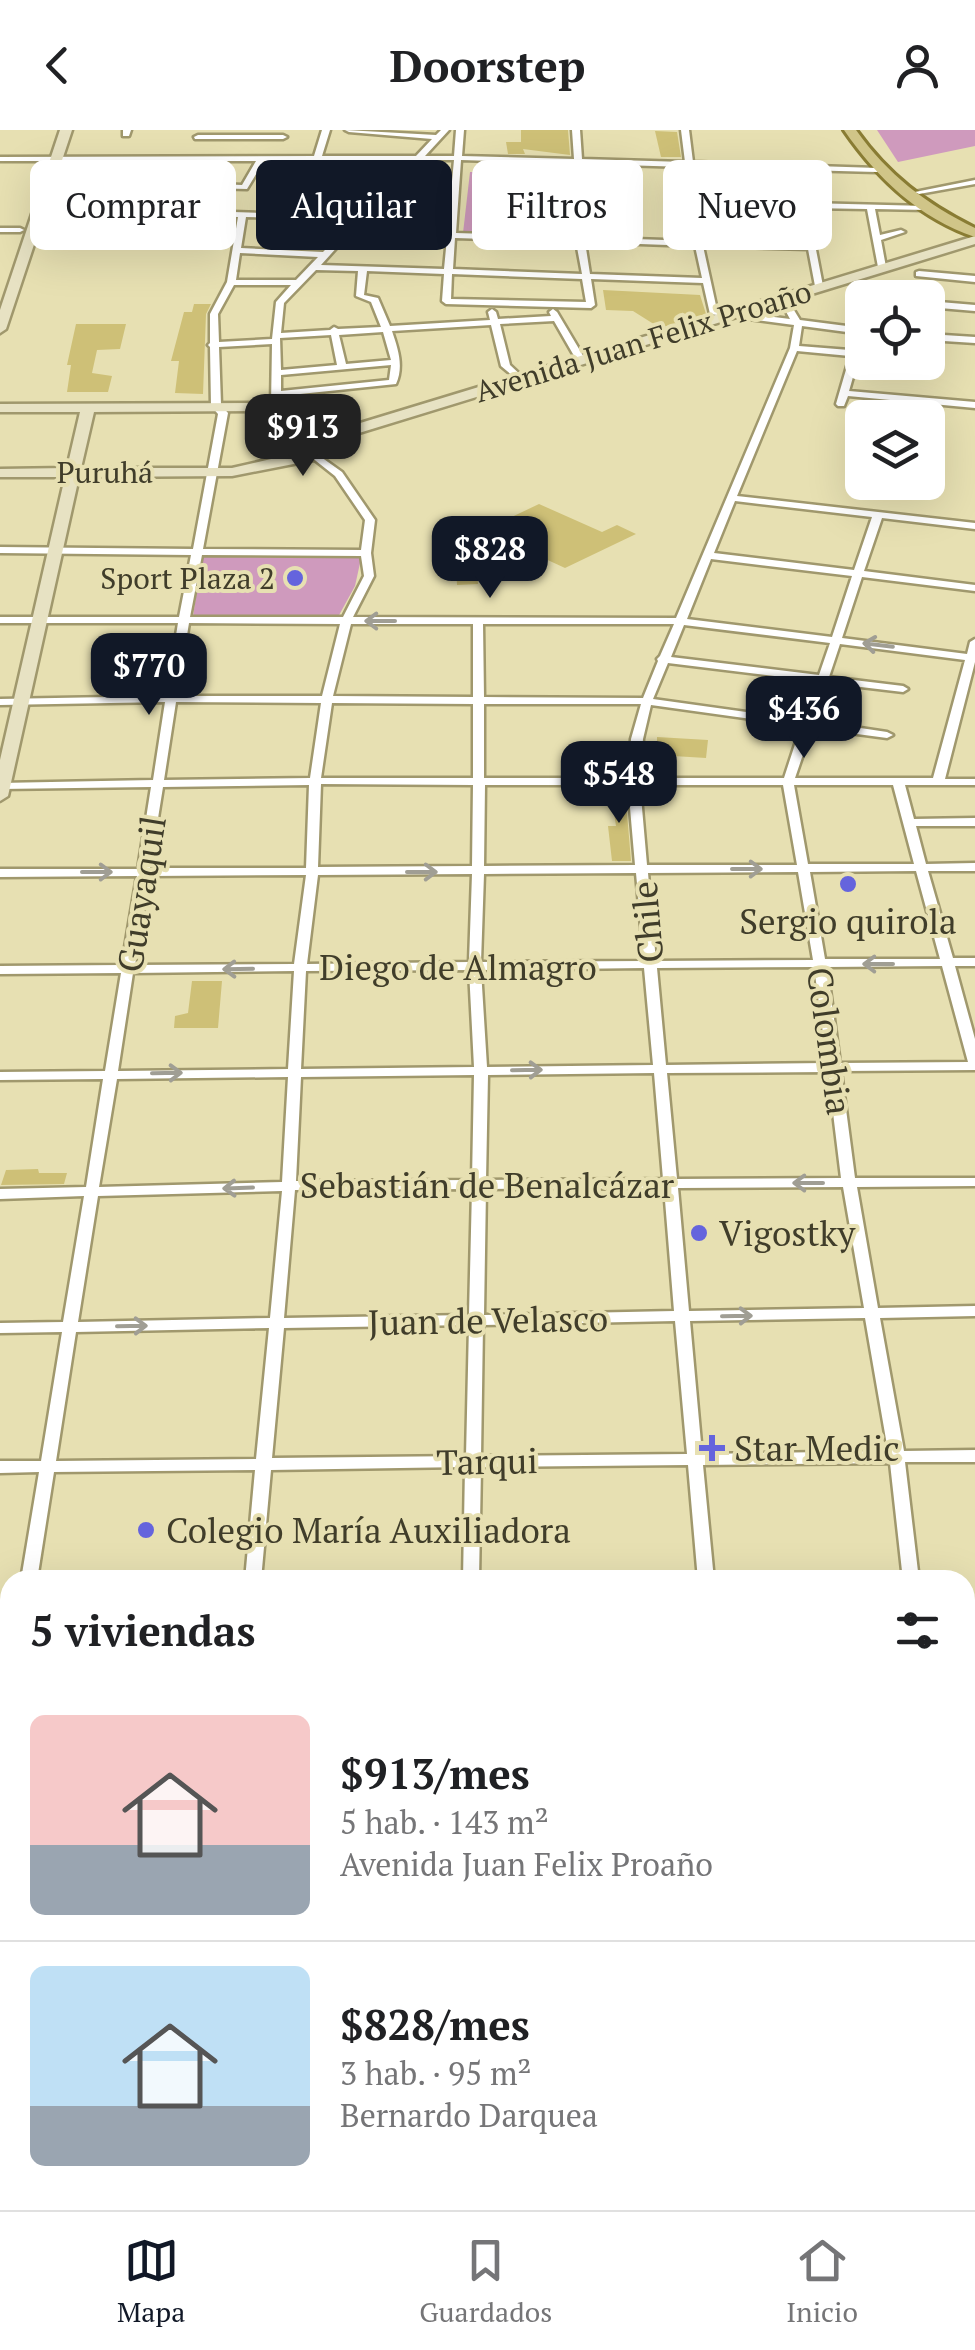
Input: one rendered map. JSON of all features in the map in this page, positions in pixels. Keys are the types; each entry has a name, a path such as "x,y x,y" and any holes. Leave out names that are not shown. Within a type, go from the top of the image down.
{"main road":[{"path":"850,130 877,170 926,208 975,236"},
{"path":"866,130 884,160 919,192 975,224"}],"street":[{"path":"51,159 53,130"},
{"path":"0,286 20,230 66,130"},
{"path":"320,159 326,130"},
{"path":"349,130 441,134"},
{"path":"460,130 446,301 590,305 582,250"},
{"path":"576,130 578,160"},
{"path":"685,130 689,160"},
{"path":"196,159 198,133 283,137"},
{"path":"420,159 441,134"},
{"path":"0,159 518,160"},
{"path":"236,187 244,187 261,159"},
{"path":"832,169 877,170"},
{"path":"919,192 975,182"},
{"path":"964,184 975,191"},
{"path":"832,206 926,208"},
{"path":"871,207 882,266"},
{"path":"236,215 256,215"},
{"name":"Guayaquil","path":"30,1570 220,410 212,345 214,314 230,282 239,250 242,215"},
{"path":"0,230 20,230"},
{"path":"877,239 901,232"},
{"path":"0,328 30,234"},
{"path":"453,235 472,236"},
{"name":"Avenida Juan Felix Proaño","path":"304,449 745,315 819,286 975,236"},
{"name":"Avenida Juan Felix Proaño","path":"209,472 232,472 727,314 975,248"},
{"path":"239,250 326,255"},
{"path":"0,411 264,411 276,406 280,302 331,250"},
{"path":"700,250 713,312 845,329"},
{"path":"811,250 819,286"},
{"path":"316,267 706,281"},
{"path":"278,394 393,382 398,373 396,362 375,300 360,296 362,268"},
{"path":"519,274 521,303"},
{"path":"919,274 975,279"},
{"path":"230,282 296,283"},
{"path":"784,300 798,325"},
{"path":"490,303 506,366 520,379"},
{"path":"548,304 580,359"},
{"path":"945,305 975,308"},
{"path":"212,345 334,330 556,318"},
{"name":"Chile","path":"705,1570 634,783 637,739 662,659 733,498 794,348 798,325"},
{"path":"334,330 342,366"},
{"path":"945,337 975,340"},
{"path":"794,348 845,353"},
{"path":"276,373 396,362"},
{"path":"849,380 842,399 975,406"},
{"path":"88,411 1,789 315,782 975,782"},
{"path":"253,1570 288,1186 300,968 312,872 315,782 326,700 346,621 369,576 366,553 370,520 340,474 304,449 264,411"},
{"name":"Puruhá","path":"0,473 209,472"},
{"path":"733,498 975,526"},
{"name":"Colombia","path":"878,515 788,782 820,964 871,1315 897,1457 910,1570"},
{"path":"0,550 366,553"},
{"path":"707,555 975,588"},
{"path":"0,620 679,621 973,658"},
{"path":"471,1570 481,1070 475,968 478,621"},
{"path":"938,782 975,642"},
{"path":"662,659 902,689"},
{"path":"959,700 975,702"},
{"path":"0,702 646,701 887,735"},
{"path":"0,1076 975,1064 898,782"},
{"path":"910,823 975,822"},
{"path":"0,873 975,867"},
{"name":"Diego de Almagro","path":"0,970 975,962"},
{"name":"Sebastián de Benalcázar","path":"0,1194 288,1186 975,1182"},
{"name":"Juan de Velasco","path":"0,1328 975,1311"},
{"name":"Tarqui","path":"0,1468 975,1456"}],"shaded area":[{"path":"877,130 975,130 975,146 898,162"},
{"path":"470,172 472,172 472,233 463,233"},
{"path":"203,553 362,554 355,586 338,617 193,616"}],"building":[{"path":"521,130 568,130 570,155 523,149 525,154 508,154 506,142 521,142"},
{"path":"655,131 677,132 681,157 661,157"},
{"path":"603,290 700,295 706,314 660,328 633,311 606,310"},
{"path":"194,304 211,304 206,314 203,394 175,393 179,361 171,361 184,312 192,312"},
{"path":"76,324 126,324 120,349 97,350 92,373 112,376 108,392 67,392 71,365 67,365"},
{"path":"539,504 602,532 617,525 636,534 565,568 498,537 475,547 478,584 457,585 455,544"},
{"path":"657,737 708,740 706,758 657,755"},
{"path":"604,789 625,789 631,861 612,861 608,826 616,826 612,800 606,798"},
{"path":"192,981 222,981 218,1028 174,1028 175,1016 188,1013"},
{"path":"38,1169 39,1173 67,1173 64,1184 1,1185 6,1170"}],"place":[{"name":"Sport Plaza 2","path":"295,578"},
{"name":"Sergio quirola","path":"848,884"},
{"name":"Vigostky","path":"699,1233"},
{"name":"Star Medic","path":"712,1448"},
{"name":"Colegio María Auxiliadora","path":"146,1530"}]}
